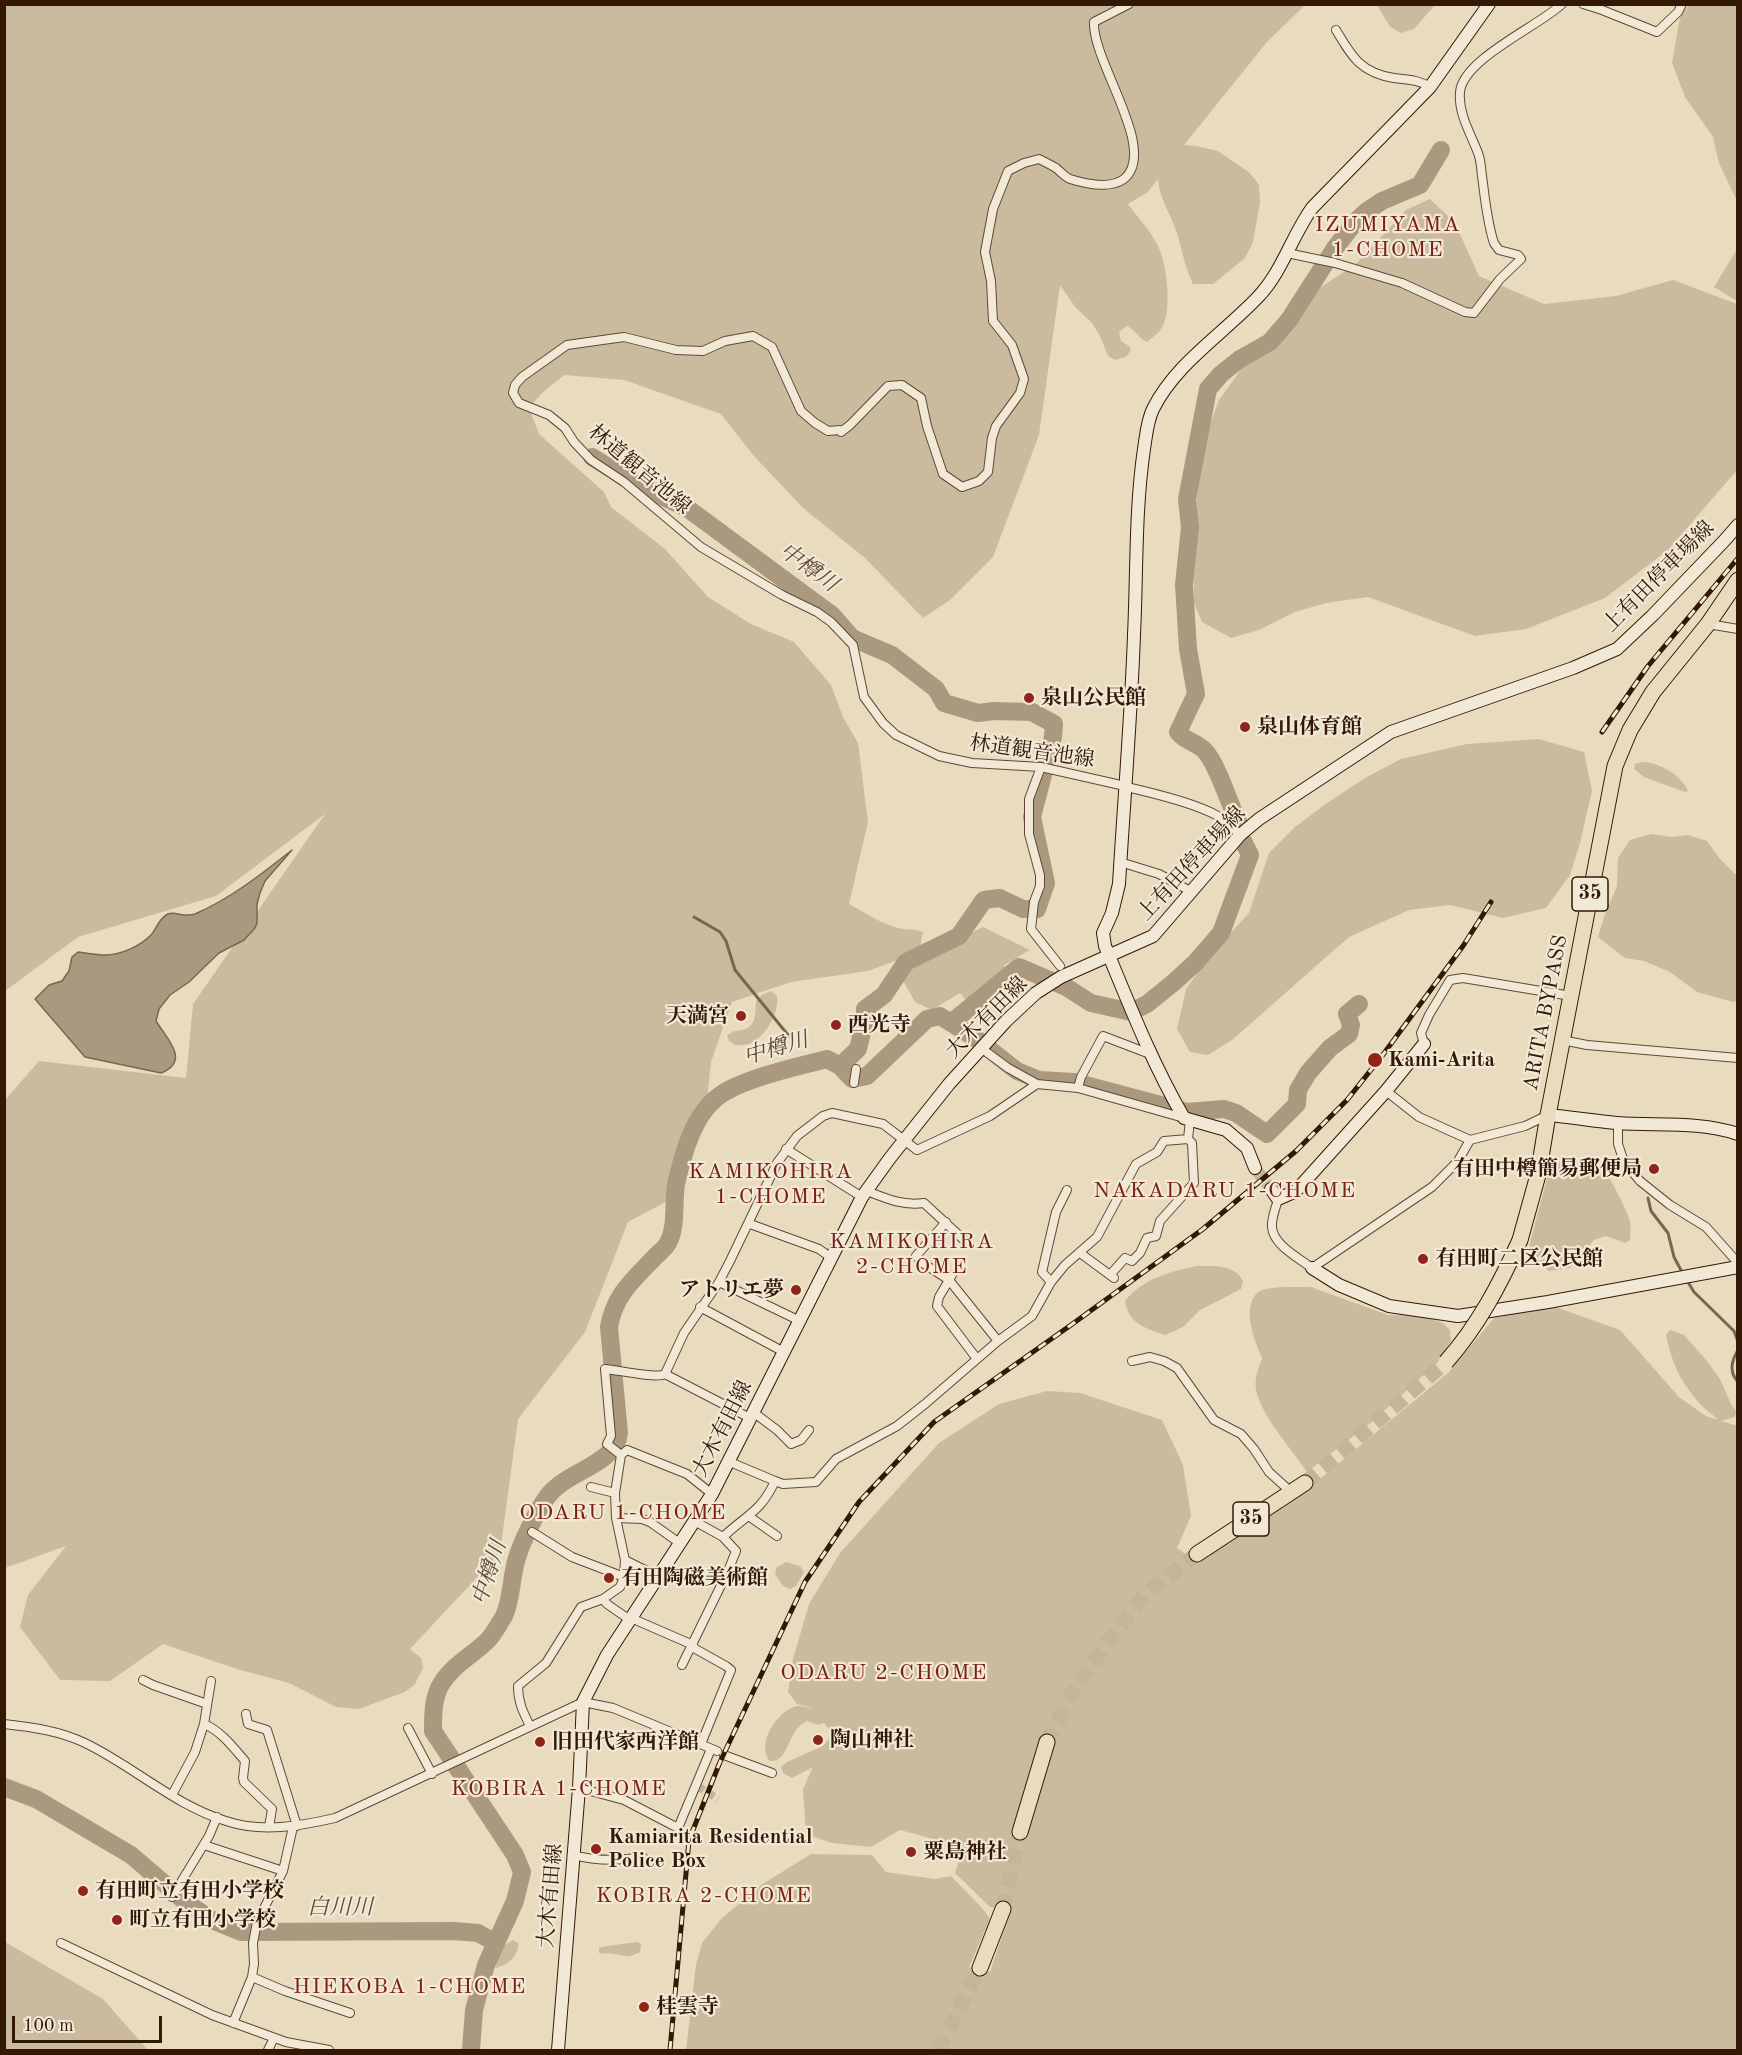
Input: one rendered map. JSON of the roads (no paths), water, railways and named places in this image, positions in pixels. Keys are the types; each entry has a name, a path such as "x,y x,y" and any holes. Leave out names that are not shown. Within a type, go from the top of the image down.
{"highway":[{"name":"ARITA BYPASS","path":"1446,1362 1465,1341 1488,1305 1520,1240 1538,1175 1615,766 1630,730 1653,692 1708,624 1737,580"},
{"name":"35","path":"1197,1554 1305,1483"},
{"path":"1020,1832 1047,1743"},
{"path":"980,1968 1003,1909"}],"main road":[{"path":"1255,1168 1247,1148 1226,1130 1187,1119 1150,1054 1110,956 1103,933 1117,894 1120,862 1134,637 1140,479 1152,410 1175,377 1217,334 1259,297 1272,280 1312,208 1375,146 1430,87 1489,4"},
{"name":"上有田停車場線","path":"1110,956 1153,936 1240,835 1259,819 1391,732 1573,668 1617,649 1669,599 1725,541 1737,525"},
{"name":"大木有田線","path":"558,2050 579,1788 583,1702 607,1655 696,1522 730,1462 830,1257 864,1194 949,1084 1006,1021 1036,993 1061,977 1110,956"},
{"path":"1275,1194 1296,1191 1386,1091 1424,1044"},
{"path":"1548,1115 1618,1123 1668,1124 1723,1129 1737,1134"},
{"path":"1312,1268 1339,1285 1389,1306 1458,1316 1548,1302 1737,1265"}],"street":[{"name":"林道観音池線","path":"1125,786 1041,767 972,763 939,756 896,735 883,723 864,697 853,645 831,622 701,547 624,482 591,460 574,442 565,428 549,415 519,403 513,393 515,385 522,377 567,345 624,337 676,350 703,351 725,340 753,336 772,347 801,411 815,423 828,431 840,430 841,432 888,386 902,385 921,398 927,426 943,474 962,487 980,481 988,472 992,438 996,426 1020,393 1024,379 1012,345 993,321 991,280 985,252 993,209 1008,171 1024,163 1039,159 1068,179 1107,186 1123,180 1132,169 1135,146 1097,47 1094,33 1094,22 1129,4"},
{"path":"1287,253 1335,263 1402,283 1465,312 1474,313 1500,279 1521,259 1518,255 1499,250 1494,243 1479,154 1469,136 1460,102 1463,81 1478,64 1509,38 1540,21 1562,4"},
{"path":"1583,4 1657,32 1678,12 1682,4"},
{"path":"1336,30 1351,55 1372,73 1418,80 1430,87"},
{"path":"1708,624 1737,629"},
{"path":"1060,966 1031,929 1034,902 1040,886 1040,875 1029,834 1029,799 1041,767 1125,786 1199,808 1226,821 1240,835"},
{"path":"1120,862 1159,874 1192,892"},
{"path":"1424,1044 1421,1033 1437,999 1450,980 1463,978 1571,996"},
{"path":"1078,1087 1080,1077 1103,1036 1150,1054"},
{"path":"1562,1040 1587,1045 1737,1058"},
{"path":"981,1048 1008,1068 1037,1084 1078,1087 1187,1119 1188,1139 1192,1143 1194,1183 1160,1221 1156,1236 1143,1239 1140,1253 1132,1262 1125,1258 1112,1276 1080,1253"},
{"path":"854,1083 856,1069"},
{"path":"619,1454 607,1444 611,1436 606,1369 660,1377 665,1374 680,1340 700,1307 719,1282 750,1224 769,1178 786,1149 797,1136 823,1116 832,1113 883,1124 917,1150 990,1116 1037,1084"},
{"path":"1386,1091 1419,1117 1470,1140 1526,1126 1548,1115"},
{"path":"1618,1123 1618,1144 1624,1162 1640,1181 1670,1205 1706,1227 1737,1265"},
{"path":"730,1462 783,1484 816,1482 836,1459 897,1426 998,1341 1032,1316 1051,1282 1065,1265 1097,1237 1136,1164 1157,1152 1164,1142 1188,1139"},
{"path":"1275,1194 1272,1229 1276,1239 1312,1268 1432,1187 1458,1161 1470,1140"},
{"path":"786,1149 864,1194 909,1205 924,1203 963,1239"},
{"path":"1051,1282 1042,1272 1056,1212 1067,1190"},
{"path":"946,1222 916,1256 924,1264 951,1277 998,1341"},
{"path":"750,1224 819,1249 830,1257"},
{"path":"951,1277 939,1297 937,1306 977,1359"},
{"path":"719,1282 800,1321"},
{"path":"700,1307 784,1352"},
{"path":"1132,1361 1150,1357 1177,1368 1214,1420 1241,1434 1269,1472 1291,1492"},
{"path":"665,1374 752,1415 777,1430 791,1444 801,1440 809,1430"},
{"path":"619,1454 627,1450 687,1474 712,1494"},
{"path":"530,1726 521,1709 518,1686 546,1663 581,1607 603,1599 620,1587 624,1576 625,1560 616,1518 615,1494 619,1454"},
{"path":"723,1537 750,1517 769,1496 775,1481"},
{"path":"591,1486 615,1494"},
{"path":"750,1517 777,1536"},
{"path":"616,1518 642,1519 650,1522 681,1544"},
{"path":"682,1665 693,1646 736,1551 723,1537 696,1522"},
{"path":"532,1532 572,1557 624,1576"},
{"path":"625,1560 659,1577"},
{"path":"603,1599 631,1619 693,1646 731,1670 701,1744"},
{"path":"143,1680 207,1704"},
{"path":"172,1795 195,1752 204,1724 211,1681"},
{"path":"4,1724 54,1732 85,1743 172,1795 227,1822 269,1827 295,1827 335,1818 583,1702 613,1708 772,1773"},
{"path":"233,2023 252,1977 255,1964 254,1943 257,1922 283,1871 295,1827 267,1730 248,1724 246,1714"},
{"path":"204,1724 212,1727 245,1761 244,1782 272,1809 269,1827"},
{"path":"408,1728 432,1774"},
{"path":"579,1788 624,1800 678,1828 718,1751"},
{"path":"172,1897 204,1845 217,1817"},
{"path":"204,1845 283,1871"},
{"path":"573,1855 608,1860 643,1857"},
{"path":"61,1943 188,2005 233,2023 286,2042 329,2050"},
{"path":"252,1977 350,2013"},
{"path":"268,2050 274,2038"}],"waterway":[{"path":"1239,824 1210,758 1202,748 1178,732 1196,694 1188,649 1184,585 1190,527 1187,499 1208,389 1221,374 1240,359 1270,342 1289,320 1335,248 1356,221 1382,201 1420,185 1441,150"},
{"name":"中樽川","path":"592,457 634,483 687,508 832,615 852,638 892,655 936,689 944,703 978,713 1032,712 1054,724 1053,737 1032,817 1046,883 1037,909 1023,909 1000,898 984,900 959,936 906,962 884,995 865,1009 865,1020 858,1049 840,1066"},
{"path":"951,1023 1019,967 1066,987 1091,1003 1131,1012 1147,1004 1195,963 1221,933 1250,855 1243,841"},
{"path":"694,917 720,932 726,941 735,970 793,1041"},
{"name":"中樽川","path":"471,2050 474,2010 486,1965 515,1901 522,1872 515,1855 433,1731 436,1696 444,1679 489,1639 504,1616 509,1603 519,1551 547,1497 565,1481 600,1460 616,1444 619,1433 609,1327 611,1316 625,1290 665,1247 671,1237 676,1184 682,1160 690,1136 710,1104 719,1096 741,1084 827,1059 840,1066 852,1079 867,1076 927,1019 940,1016 975,1038 1017,1071 1039,1080 1074,1082 1187,1112 1224,1109 1236,1113 1267,1134 1297,1104 1298,1090 1308,1073 1330,1048 1349,1034 1351,1025 1347,1014 1359,1004"},
{"path":"1648,1198 1651,1211 1668,1233 1674,1257 1683,1274"},
{"path":"1686,1279 1694,1292 1734,1331 1738,1342"},
{"path":"1738,1350 1732,1367 1738,1382"},
{"name":"白川川","path":"4,1787 36,1799 131,1855 188,1904 214,1921 241,1932 454,1931 478,1933 496,1943"}],"tunnel":[{"path":"1255,1168 1271,1189"},
{"path":"1305,1483 1446,1362"},
{"path":"1047,1742 1072,1693 1144,1595 1197,1554"},
{"path":"697,1786 718,1799"},
{"path":"1003,1909 1020,1832"},
{"path":"938,2050 980,1968"}],"railway":[{"path":"1602,732 1648,666 1738,558"},
{"path":"670,2050 689,1840 720,1762 805,1582 859,1502 934,1422 1203,1229 1296,1151 1347,1100 1382,1056 1463,946 1491,902"}],"place":[{"name":"泉山公民館","path":"1029,698"},
{"name":"泉山体育館","path":"1245,727"},
{"name":"天満宮","path":"741,1016"},
{"name":"西光寺","path":"836,1025"},
{"name":"Kami-Arita","path":"1375,1060"},
{"name":"有田中樽簡易郵便局","path":"1654,1169"},
{"name":"有田町二区公民館","path":"1423,1259"},
{"name":"アトリエ夢","path":"796,1290"},
{"name":"有田陶磁美術館","path":"609,1578"},
{"name":"陶山神社","path":"818,1740"},
{"name":"旧田代家西洋館","path":"540,1742"},
{"name":"Kamiarita Residential Police Box","path":"596,1849"},
{"name":"粟島神社","path":"911,1852"},
{"name":"有田町立有田小学校","path":"83,1891"},
{"name":"町立有田小学校","path":"117,1920"},
{"name":"桂雲寺","path":"644,2007"}],"district":[{"name":"IZUMIYAMA 1-CHOME","path":"1388,238"},
{"name":"KAMIKOHIRA 1-CHOME","path":"771,1184"},
{"name":"NAKADARU 1-CHOME","path":"1225,1191"},
{"name":"KAMIKOHIRA 2-CHOME","path":"912,1254"},
{"name":"ODARU 1-CHOME","path":"623,1513"},
{"name":"ODARU 2-CHOME","path":"884,1673"},
{"name":"KOBIRA 1-CHOME","path":"559,1789"},
{"name":"KOBIRA 2-CHOME","path":"704,1896"},
{"name":"HIEKOBA 1-CHOME","path":"410,1987"}]}
